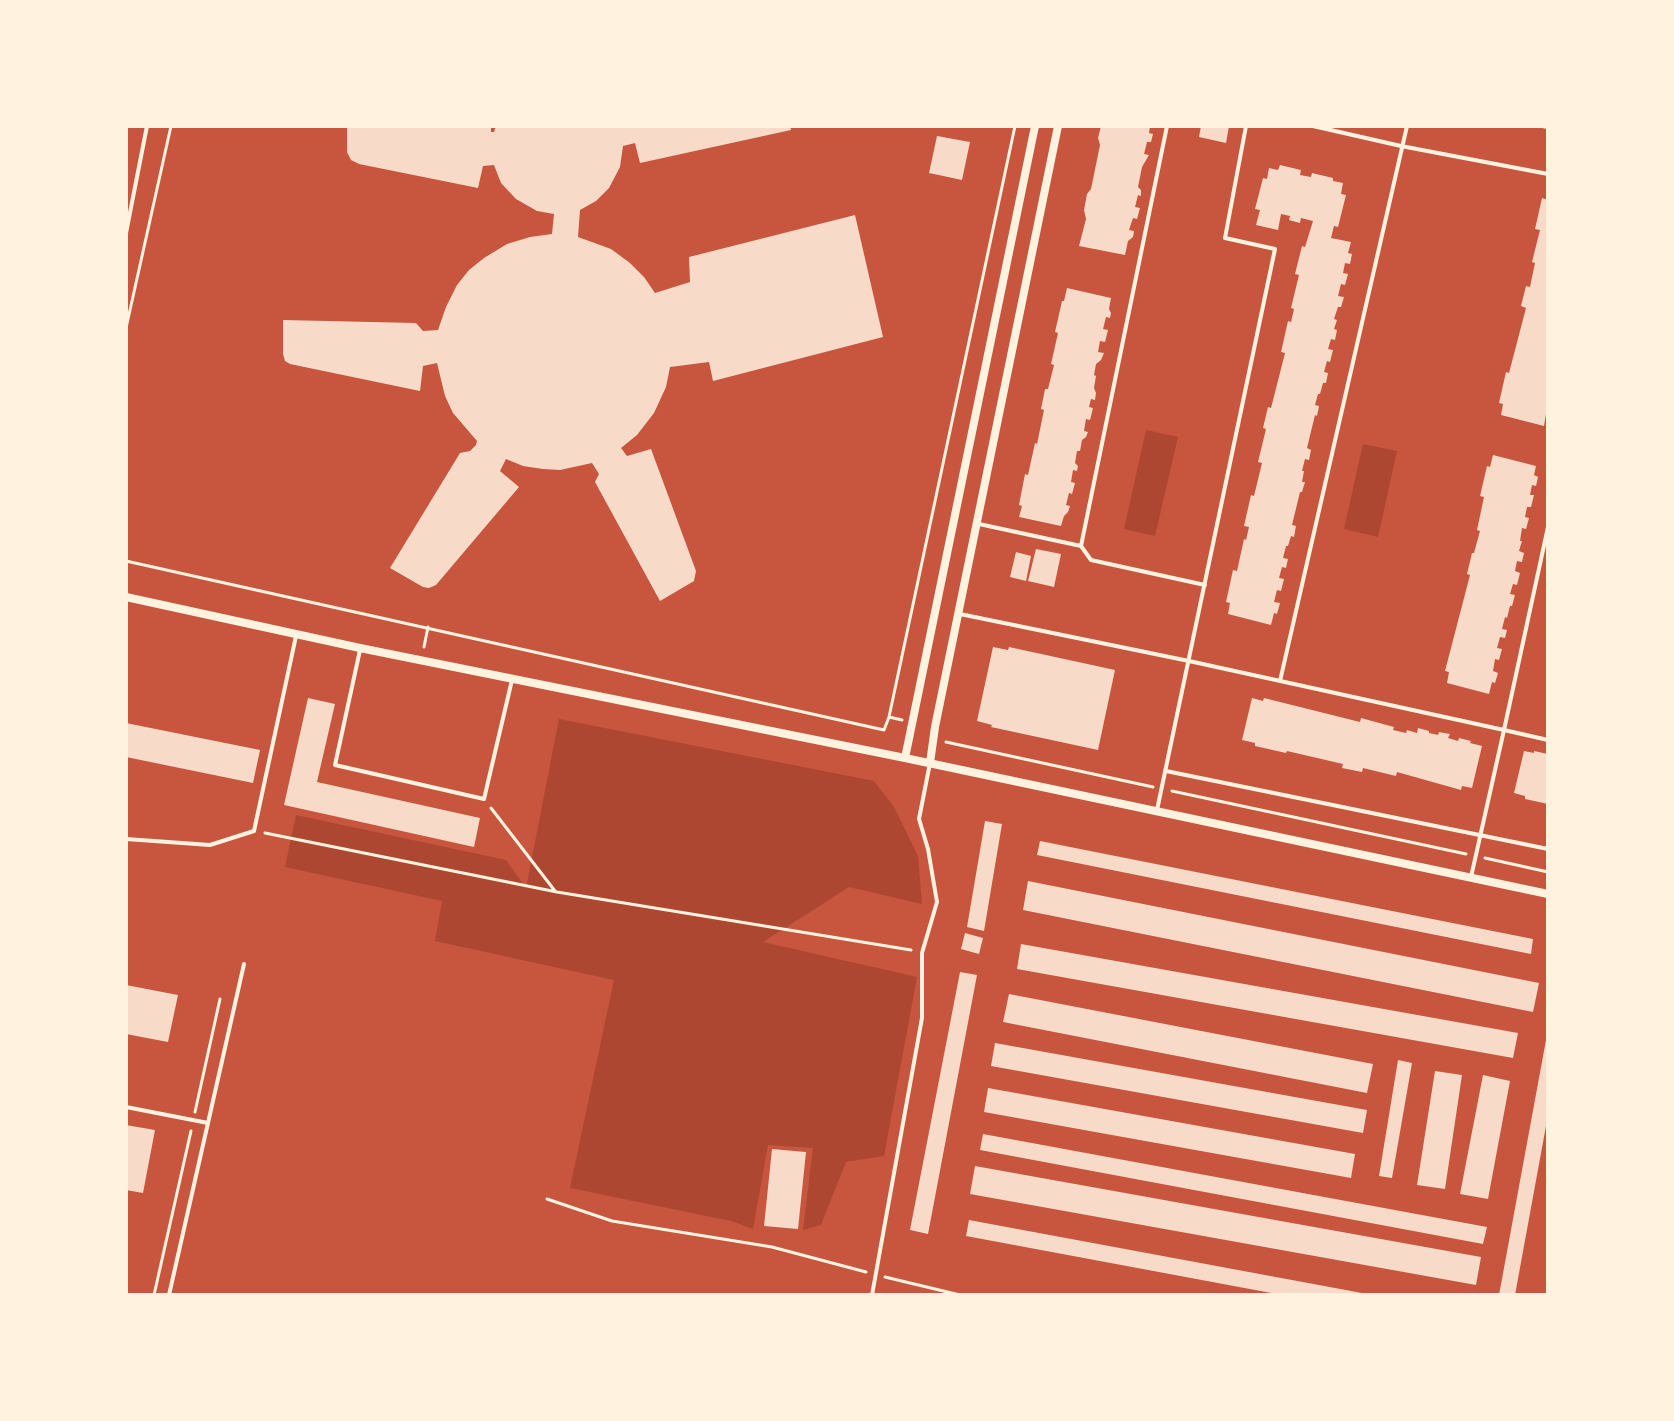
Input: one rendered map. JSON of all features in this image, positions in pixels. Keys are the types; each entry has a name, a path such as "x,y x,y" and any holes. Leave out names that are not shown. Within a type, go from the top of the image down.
{"street":[{"path":"905,758 1035,126"},
{"path":"930,763 1058,126"},
{"path":"126,597 1548,894"}],"lane":[{"path":"126,233 147,126"},
{"path":"1081,546 1167,126"},
{"path":"1157,810 1275,249 1225,238 1246,126"},
{"path":"1313,126 1548,174"},
{"path":"1280,681 1407,126"},
{"path":"976,523 1081,546 1091,560 1205,585"},
{"path":"1471,877 1548,527"},
{"path":"958,613 1548,740"},
{"path":"126,839 210,845 254,831 297,634"},
{"path":"360,648 335,765 484,799 512,680"},
{"path":"872,1295 922,1018 922,953 937,902 928,849 919,819 930,763"},
{"path":"1166,771 1548,849"},
{"path":"169,1295 244,964"},
{"path":"126,1107 208,1123"}],"path":[{"path":"126,328 171,126"},
{"path":"126,561 884,730 1015,126"},
{"path":"421,660 428,627"},
{"path":"889,717 911,722"},
{"path":"935,727 945,742 1548,872"},
{"path":"484,799 557,892"},
{"path":"254,831 557,892 922,953"},
{"path":"154,1295 220,999"},
{"path":"547,1199 612,1221 772,1247 960,1295"}],"shaded area":[{"path":"1146,430 1178,437 1155,536 1124,529"},
{"path":"1363,444 1397,451 1378,537 1344,529"},
{"path":"559,719 874,781 894,807 918,856 922,904 849,887 763,942 917,977 884,1156 846,1162 821,1225 803,1230 813,1148 768,1145 753,1229 731,1221 570,1188 614,980 435,941 442,901 285,867 296,815 506,860 526,888"}],"building":[{"path":"347,126 491,126 491,132 494,132 496,126 790,126 791,130 640,163 635,143 623,146 620,167 609,188 596,201 580,210 578,237 611,249 644,277 655,293 690,282 689,257 855,215 883,337 713,381 709,362 670,367 666,387 654,413 637,435 621,448 627,456 651,449 696,571 694,581 660,601 595,482 599,474 592,463 560,470 523,466 506,459 500,471 519,487 436,585 423,587 390,568 460,453 470,451 477,441 453,413 445,396 437,363 423,366 420,391 290,364 283,354 283,320 416,323 423,331 438,330 457,285 469,270 507,244 552,234 554,214 537,211 516,199 501,183 494,165 483,166 478,188 359,164 351,160 347,152"},
{"path":"1101,126 1150,126 1149,133 1153,134 1144,154 1149,155 1142,167 1138,187 1141,196 1138,195 1135,207 1140,208 1129,230 1134,231 1125,255 1079,246 1086,219 1087,194 1091,189 1100,145"},
{"path":"1201,126 1229,126 1226,143 1199,137"},
{"path":"937,136 970,142 962,180 929,173"},
{"path":"1280,165 1301,170 1300,175 1311,177 1312,173 1343,183 1341,194 1346,195 1338,227 1334,226 1331,238 1351,242 1348,253 1352,254 1350,264 1345,263 1343,273 1348,274 1338,296 1344,297 1334,319 1337,320 1335,340 1331,339 1328,349 1333,350 1324,372 1328,373 1326,383 1323,383 1315,405 1319,406 1307,448 1311,450 1309,460 1305,459 1302,471 1302,482 1305,482 1292,525 1296,526 1294,537 1291,536 1286,546 1283,558 1288,559 1279,578 1284,579 1274,602 1280,603 1271,625 1228,614 1230,603 1226,602 1233,570 1237,571 1249,527 1244,526 1262,463 1258,462 1266,429 1263,428 1285,353 1281,352 1288,321 1291,322 1294,309 1291,308 1299,275 1295,274 1313,221 1301,218 1300,223 1281,214 1278,230 1256,225 1260,210 1255,209 1263,178 1267,179 1269,168 1278,170"},
{"path":"1542,198 1548,200 1548,414 1544,426 1501,415 1503,404 1499,403 1526,308 1521,306 1526,286 1530,287 1535,263 1532,262 1540,230 1535,229"},
{"path":"1067,288 1111,298 1111,313 1110,318 1106,317 1103,329 1108,330 1105,342 1100,341 1098,352 1104,353 1096,364 1095,400 1091,399 1089,407 1093,408 1090,420 1086,419 1084,431 1088,432 1082,440 1080,451 1077,451 1075,463 1078,466 1077,471 1073,470 1071,482 1075,483 1072,494 1069,493 1066,505 1070,506 1061,526 1019,517 1022,506 1019,505 1025,474 1028,475 1037,444 1045,389 1048,389 1054,365 1051,364 1058,333 1055,332"},
{"path":"1493,455 1536,466 1534,475 1538,477 1536,486 1532,485 1530,495 1534,495 1531,507 1527,507 1525,517 1529,518 1526,529 1522,528 1519,551 1524,553 1522,562 1517,561 1515,571 1520,573 1517,585 1513,584 1510,594 1515,595 1505,617 1502,629 1507,630 1505,638 1500,637 1497,648 1502,649 1499,660 1495,659 1493,671 1498,673 1489,694 1447,683 1449,672 1445,671 1470,575 1467,574 1472,553 1480,531 1477,530 1484,497 1480,496"},
{"path":"1036,549 1061,554 1054,587 1028,581"},
{"path":"1016,552 1031,556 1026,581 1010,577"},
{"path":"993,647 1008,650 1009,647 1115,670 1098,750 991,727 977,721"},
{"path":"308,698 335,704 317,782 480,818 474,847 284,805"},
{"path":"1252,698 1263,701 1264,698 1360,722 1361,718 1406,733 1407,730 1417,733 1418,728 1438,735 1439,732 1450,734 1448,738 1458,741 1459,738 1471,741 1482,746 1472,788 1462,786 1461,790 1397,772 1396,776 1363,768 1362,772 1342,768 1343,764 1255,746 1255,743 1242,740"},
{"path":"126,723 260,750 253,783 126,757"},
{"path":"1524,751 1548,754 1548,804 1514,793"},
{"path":"985,821 1002,824 984,931 967,927"},
{"path":"1040,841 1533,939 1531,954 1037,855"},
{"path":"1028,881 1539,983 1533,1012 1023,910"},
{"path":"965,933 983,938 979,954 961,949"},
{"path":"1021,944 1518,1033 1513,1058 1017,969"},
{"path":"960,972 977,975 928,1234 910,1230"},
{"path":"126,985 178,995 168,1042 126,1034"},
{"path":"1009,994 1373,1064 1367,1093 1003,1022"},
{"path":"1546,1040 1548,1115 1515,1295 1499,1295"},
{"path":"995,1043 1367,1110 1363,1133 991,1066"},
{"path":"1398,1060 1412,1063 1392,1178 1379,1176"},
{"path":"1435,1071 1462,1075 1445,1189 1417,1185"},
{"path":"1483,1075 1510,1081 1488,1199 1460,1194"},
{"path":"988,1088 1355,1154 1351,1178 984,1112"},
{"path":"126,1125 155,1130 143,1193 126,1190"},
{"path":"983,1134 1487,1227 1483,1244 980,1150"},
{"path":"772,1149 806,1152 798,1229 764,1226"},
{"path":"975,1166 1481,1257 1476,1285 970,1194"},
{"path":"969,1220 1362,1295 1282,1295 966,1236"}]}
